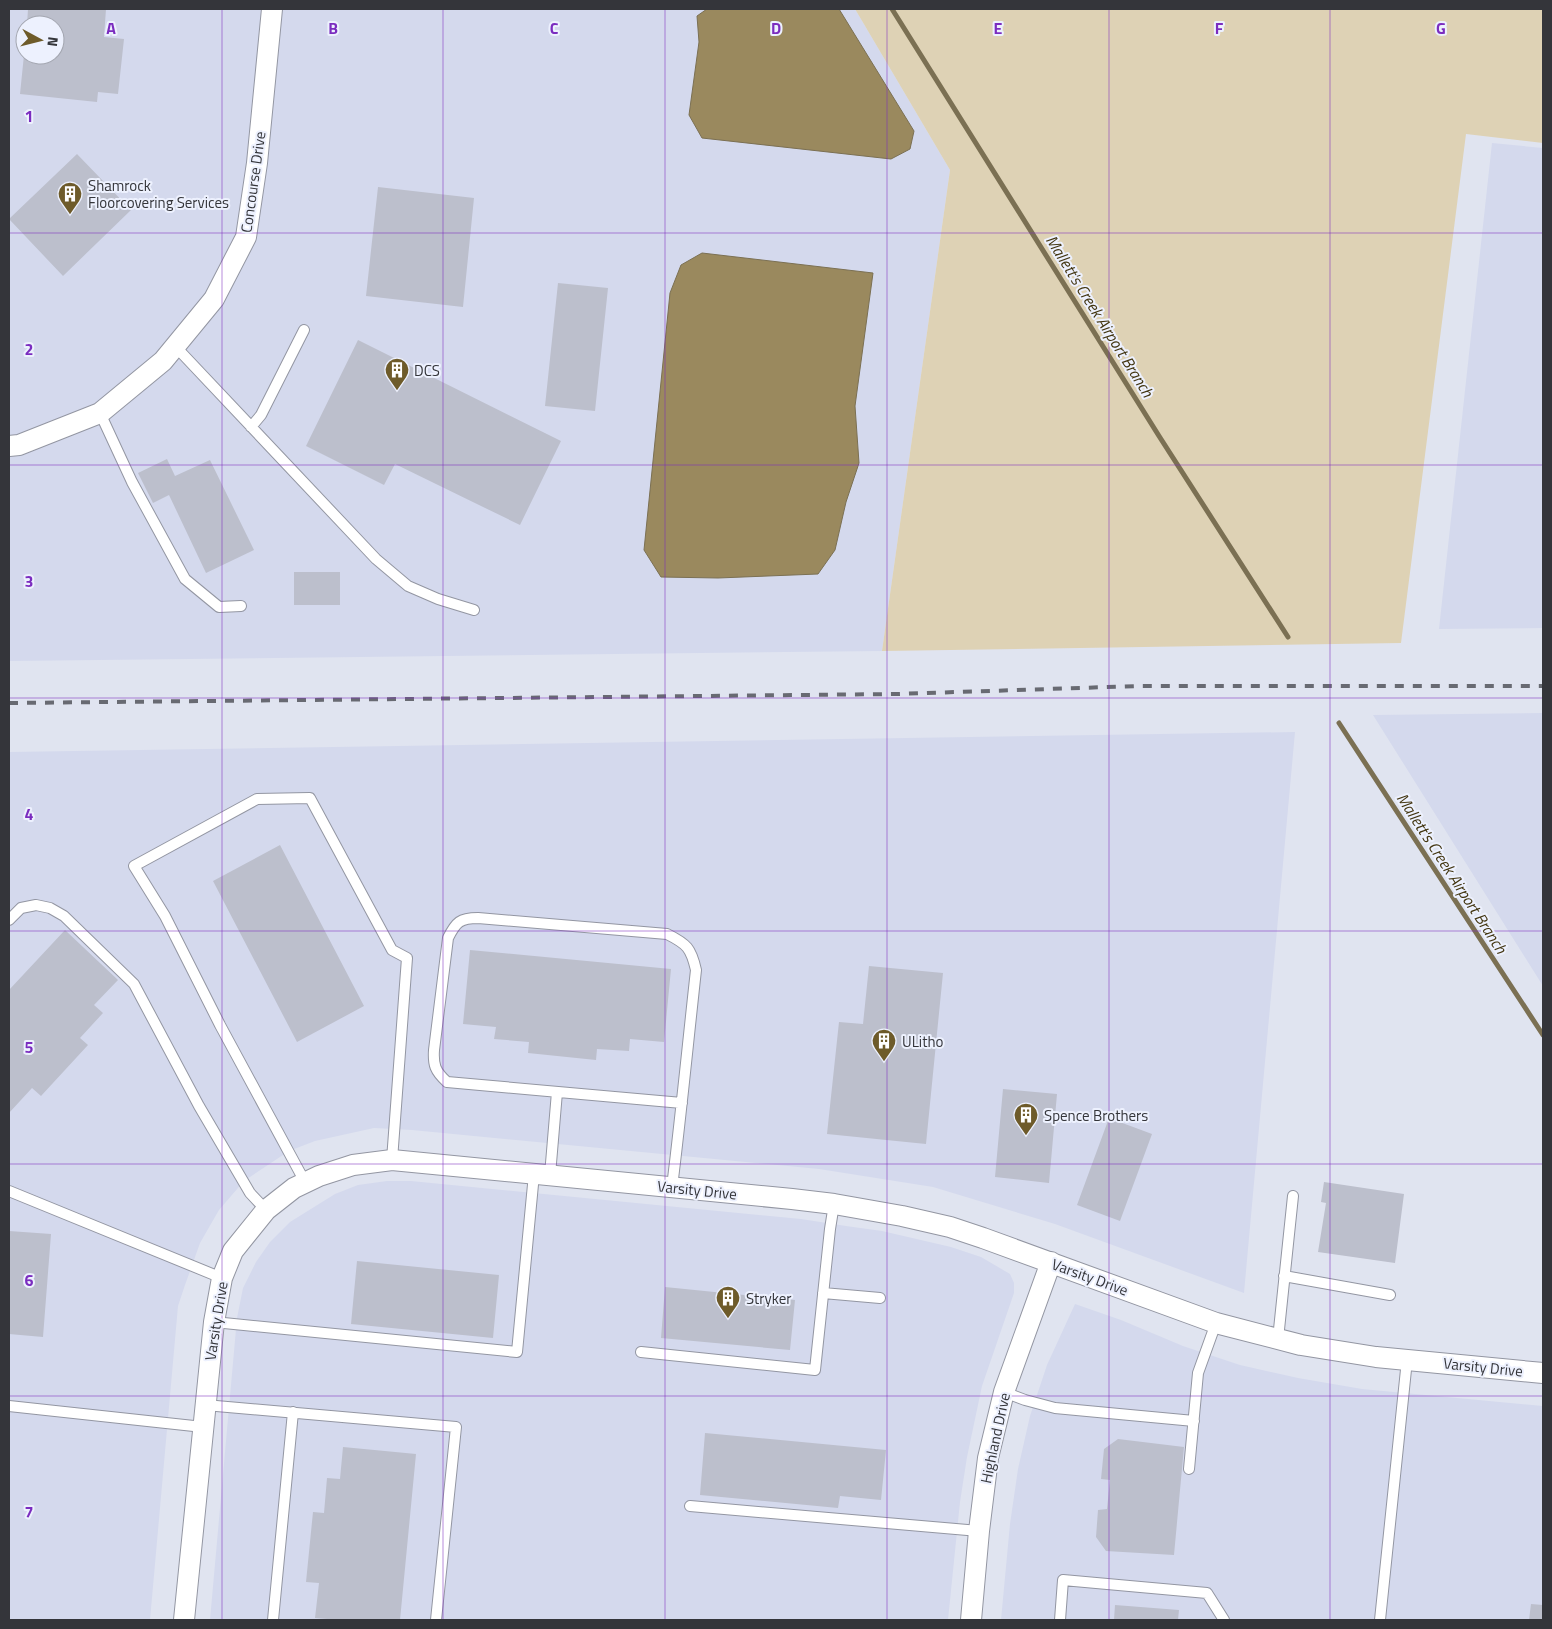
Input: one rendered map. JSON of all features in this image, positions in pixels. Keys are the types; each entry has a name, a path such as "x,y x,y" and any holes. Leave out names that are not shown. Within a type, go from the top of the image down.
{"street":[{"name":"Concourse Drive","path":"9,446 19,444 100,413 163,360 214,299 246,237 257,163 272,9"},
{"name":"Varsity Drive","path":"184,1620 214,1322 222,1278 233,1251 266,1210 294,1188 305,1182 353,1165 392,1160 834,1204 950,1227 1216,1323 1301,1346 1407,1360 1543,1374"},
{"name":"Highland Drive","path":"971,1620 988,1458 1004,1392 1051,1262"}],"lane":[{"path":"251,427 261,415 304,330"},
{"path":"175,346 376,559 408,586 438,599 474,610"},
{"path":"100,413 132,482 185,580 219,607 241,606"},
{"path":"305,1182 220,1024 165,916 134,866 257,800 310,798 392,950 408,958 392,1160"},
{"path":"9,920 21,908 36,905 50,908 64,916 134,984 204,1114 250,1192 266,1210"},
{"path":"672,1187 682,1103 696,970 692,952 682,942 667,934 478,918 465,918 455,924 448,938 433,1063 447,1082 682,1103"},
{"path":"214,1322 517,1352 542,1175 557,1092"},
{"path":"9,1190 222,1278"},
{"path":"1278,1339 1292,1196"},
{"path":"641,1352 815,1370 834,1204"},
{"path":"1284,1276 1390,1295"},
{"path":"823,1293 880,1298"},
{"path":"1189,1469 1198,1373 1216,1323"},
{"path":"1380,1620 1407,1360"},
{"path":"1004,1392 1055,1408 1194,1421"},
{"path":"205,1405 456,1427 436,1620"},
{"path":"9,1406 203,1427"},
{"path":"273,1620 293,1412"},
{"path":"690,1506 979,1531"},
{"path":"1060,1620 1063,1580 1207,1593 1224,1620"}],"shaded area":[{"path":"9,9 855,9 950,170 882,651 9,661"},
{"path":"707,9 839,9 914,131 910,149 891,159 702,138 689,115 699,42 697,16"},
{"path":"855,9 1543,9 1543,143 1466,134 1401,643 882,651 950,170"},
{"path":"1492,143 1543,148 1543,628 1439,629"},
{"path":"702,253 873,273 855,406 859,463 846,502 835,550 818,574 718,578 661,577 644,550 670,293 681,265"},
{"path":"1543,713 1543,986 1373,715"},
{"path":"1295,732 1244,1293 1055,1224 933,1187 819,1169 412,1130 374,1128 315,1141 289,1151 244,1181 219,1210 200,1243 185,1285 178,1306 150,1620 9,1620 9,752"},
{"path":"387,1181 411,1181 801,1219 882,1231 951,1247 981,1257 1010,1274 1014,1283 1014,1293 982,1386 967,1457 960,1502 948,1620 210,1620 237,1318 243,1288 256,1262 270,1242 290,1222 335,1194 358,1185"},
{"path":"1075,1304 1121,1320 1183,1346 1240,1365 1298,1378 1362,1389 1543,1406 1543,1620 1001,1620 1010,1524 1018,1469 1030,1416 1047,1365"}],"building":[{"path":"28,9 106,9 104,37 124,39 118,94 98,92 97,102 20,94 23,65 65,65 65,15 28,15"},
{"name":"Shamrock Floorcovering Services","path":"77,154 131,210 63,276 9,219"},
{"path":"378,187 474,198 463,307 366,296"},
{"path":"558,283 608,288 595,411 545,406"},
{"name":"DCS","path":"358,340 561,441 520,525 395,464 384,485 306,446"},
{"path":"167,459 175,476 210,460 254,550 206,573 169,495 153,503 138,473"},
{"path":"294,572 340,572 340,605 294,605"},
{"path":"280,845 364,1006 297,1042 213,881"},
{"path":"65,930 118,980 94,1005 103,1013 80,1038 88,1045 41,1096 32,1088 9,1113 9,990"},
{"path":"470,950 671,969 664,1042 630,1039 629,1051 597,1049 596,1060 528,1053 529,1042 494,1039 496,1027 463,1024"},
{"name":"ULitho","path":"869,966 943,973 926,1144 827,1134 839,1022 863,1024"},
{"name":"Spence Brothers","path":"1003,1089 1057,1094 1049,1183 995,1177"},
{"path":"1109,1118 1152,1134 1120,1221 1077,1205"},
{"path":"1324,1182 1404,1194 1395,1263 1318,1252 1326,1203 1321,1202"},
{"path":"9,1231 51,1234 43,1337 9,1334"},
{"path":"357,1261 499,1275 493,1338 351,1324"},
{"name":"Stryker","path":"665,1287 795,1300 790,1350 661,1338"},
{"path":"705,1433 886,1450 881,1500 840,1496 838,1508 700,1495"},
{"path":"1118,1439 1184,1447 1174,1555 1106,1551 1096,1537 1098,1510 1107,1509 1110,1480 1101,1479 1104,1449"},
{"path":"343,1447 416,1454 400,1620 327,1620 315,1618 319,1583 306,1582 313,1512 324,1513 327,1478 340,1479"},
{"path":"1531,1604 1543,1605 1543,1620 1529,1620"},
{"path":"1115,1605 1179,1610 1178,1620 1114,1620"}],"waterway":[{"name":"Mallett's Creek Airport Branch","path":"892,9 1159,436 1288,637"},
{"name":"Mallett's Creek Airport Branch","path":"1339,723 1543,1035"}],"railway":[{"path":"9,703 897,694 1139,686 1543,686"}],"place":[{"name":"Shamrock Floorcovering Services","path":"70,215"},
{"name":"DCS","path":"397,391"},
{"name":"ULitho","path":"884,1062"},
{"name":"Spence Brothers","path":"1026,1136"},
{"name":"Stryker","path":"728,1319"}]}
